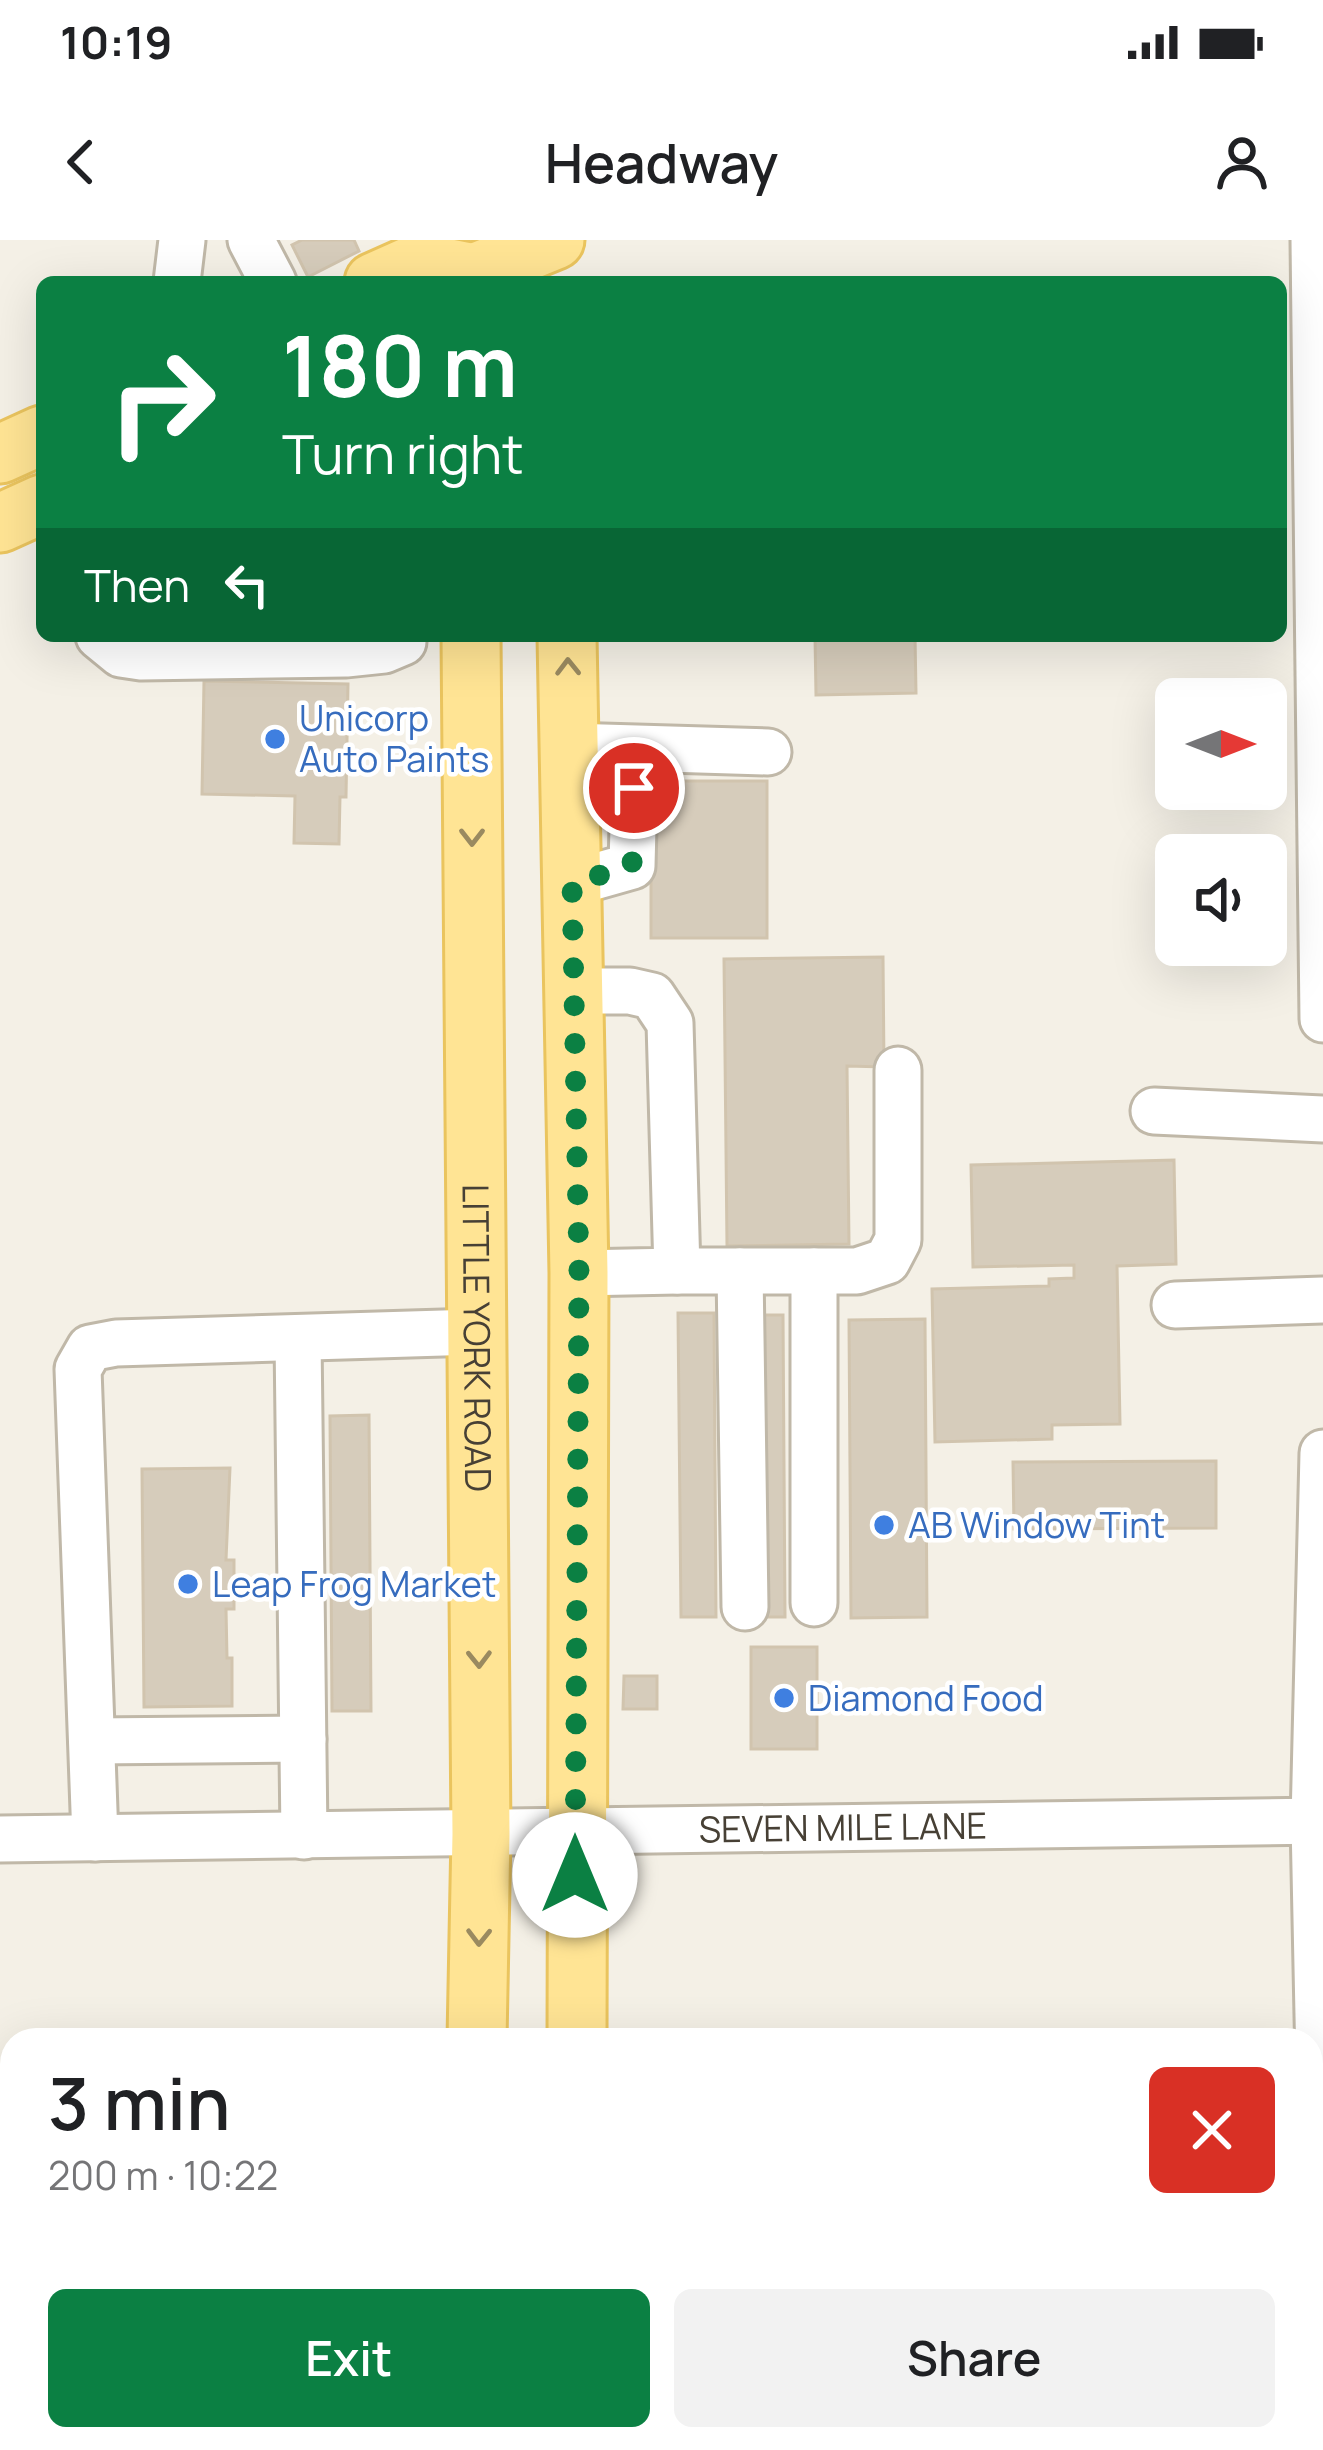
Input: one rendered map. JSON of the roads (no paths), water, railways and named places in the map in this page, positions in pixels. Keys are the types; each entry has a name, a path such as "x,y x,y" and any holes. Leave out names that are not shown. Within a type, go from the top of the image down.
{"main road":[{"path":"388,276 419,262 472,269 559,240 563,276"},
{"path":"0,454 36,438"},
{"path":"0,523 36,506"},
{"name":"LITTLE YORK ROAD","path":"471,642 481,1834 477,2028"},
{"path":"567,642 579,1273 577,2028"}],"street":[{"path":"178,276 182,240"},
{"path":"252,240 270,276"},
{"path":"1313,240 1323,1019"},
{"path":"107,642 121,655 141,657 346,655 384,650 396,642"},
{"path":"569,746 768,752"},
{"path":"572,883 632,866 634,748"},
{"path":"574,991 652,996 670,1023 677,1271"},
{"path":"579,1273 875,1268 895,1251 898,1240 898,1070"},
{"path":"1154,1111 1323,1119"},
{"path":"740,1271 745,1607"},
{"path":"814,1271 814,1603"},
{"path":"1175,1305 1323,1300"},
{"path":"95,1838 78,1369 91,1348 116,1343 476,1332"},
{"path":"298,1338 304,1836"},
{"path":"1321,2028 1323,1453"},
{"path":"92,1741 303,1739"},
{"name":"SEVEN MILE LANE","path":"0,1839 1319,1821"}],"place":[{"name":"Unicorp Auto Paints","path":"275,739"},
{"name":"AB Window Tint","path":"884,1525"},
{"name":"Leap Frog Market","path":"188,1584"},
{"name":"Diamond Food","path":"784,1698"}]}
